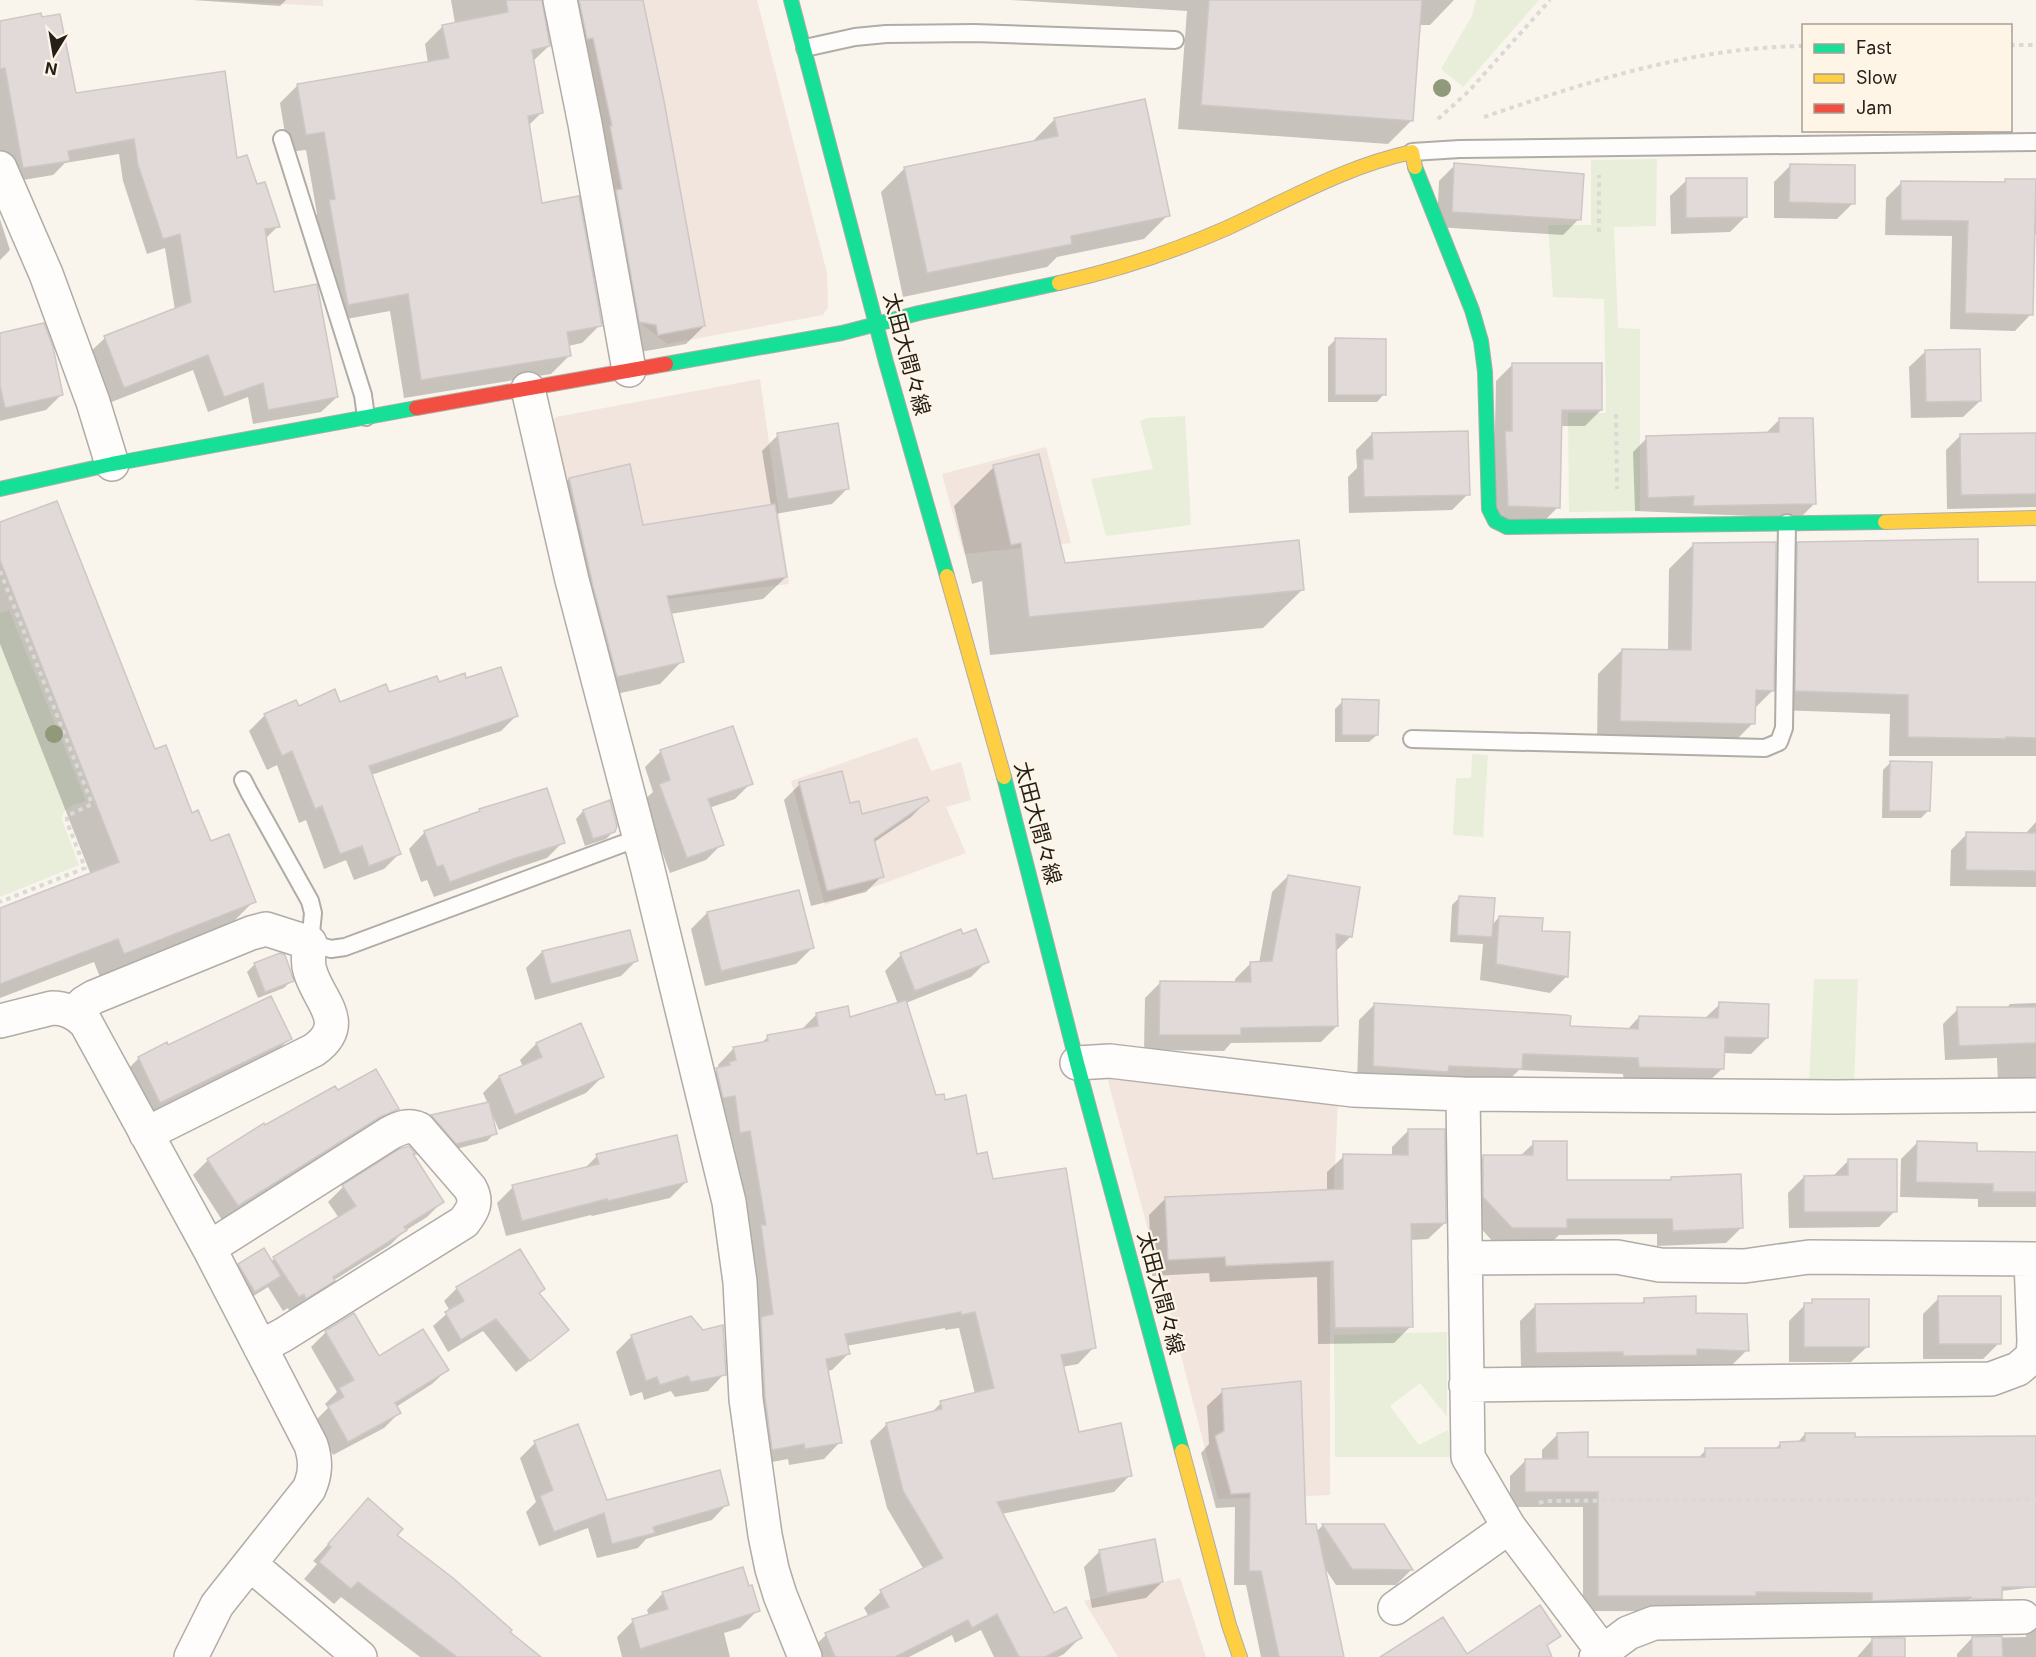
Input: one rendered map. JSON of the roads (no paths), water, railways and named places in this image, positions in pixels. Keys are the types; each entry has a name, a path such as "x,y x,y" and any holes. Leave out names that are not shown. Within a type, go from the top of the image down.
{"street":[{"path":"560,0 585,124 629,370"},
{"name":"太田大間々線","path":"791,0 876,323 1007,787 1077,1063 1229,1625 1240,1657"},
{"path":"0,489 112,464 842,333 910,314 1055,286 1150,258 1216,233 1349,171 1385,157 1412,152 1417,176 1472,310 1481,341 1485,372 1489,509 1491,518 1497,525 1507,527 1617,526 2036,518"},
{"path":"0,168 46,274 93,402 112,464"},
{"path":"528,389 572,580 690,1037 729,1202 740,1282 746,1399 765,1535 780,1595 806,1657"},
{"path":"74,1013 94,997 251,933 266,929 310,943 308,955 310,971 330,1012 332,1022 330,1034 324,1042 314,1050 147,1134"},
{"path":"0,1021 60,1008 74,1013 86,1023 209,1248 311,1445 315,1470 309,1489 217,1605 191,1657"},
{"path":"1077,1063 1110,1061 1353,1090 1463,1094 1823,1097 2036,1095"},
{"path":"1463,1094 1468,1457 1509,1527 1602,1655 1628,1633 1654,1623 2023,1617"},
{"path":"209,1248 404,1126 419,1129 474,1194 475,1202 464,1222 260,1347"},
{"path":"1465,1258 1617,1257 1660,1265 1743,1266 1809,1257 2034,1259 2033,1356 2018,1369 1991,1379 1466,1385"},
{"path":"1395,1608 1509,1527"},
{"path":"250,1564 360,1657"}],"lane":[{"path":"805,48 855,37 886,34 974,33 1175,40"},
{"path":"282,139 363,395 366,417"},
{"path":"1412,152 1601,147 2036,142"},
{"path":"1412,739 1765,748 1779,742 1784,728 1787,523"},
{"path":"243,780 310,901 313,914 310,943 331,949 345,947 622,844 639,840"}]}
